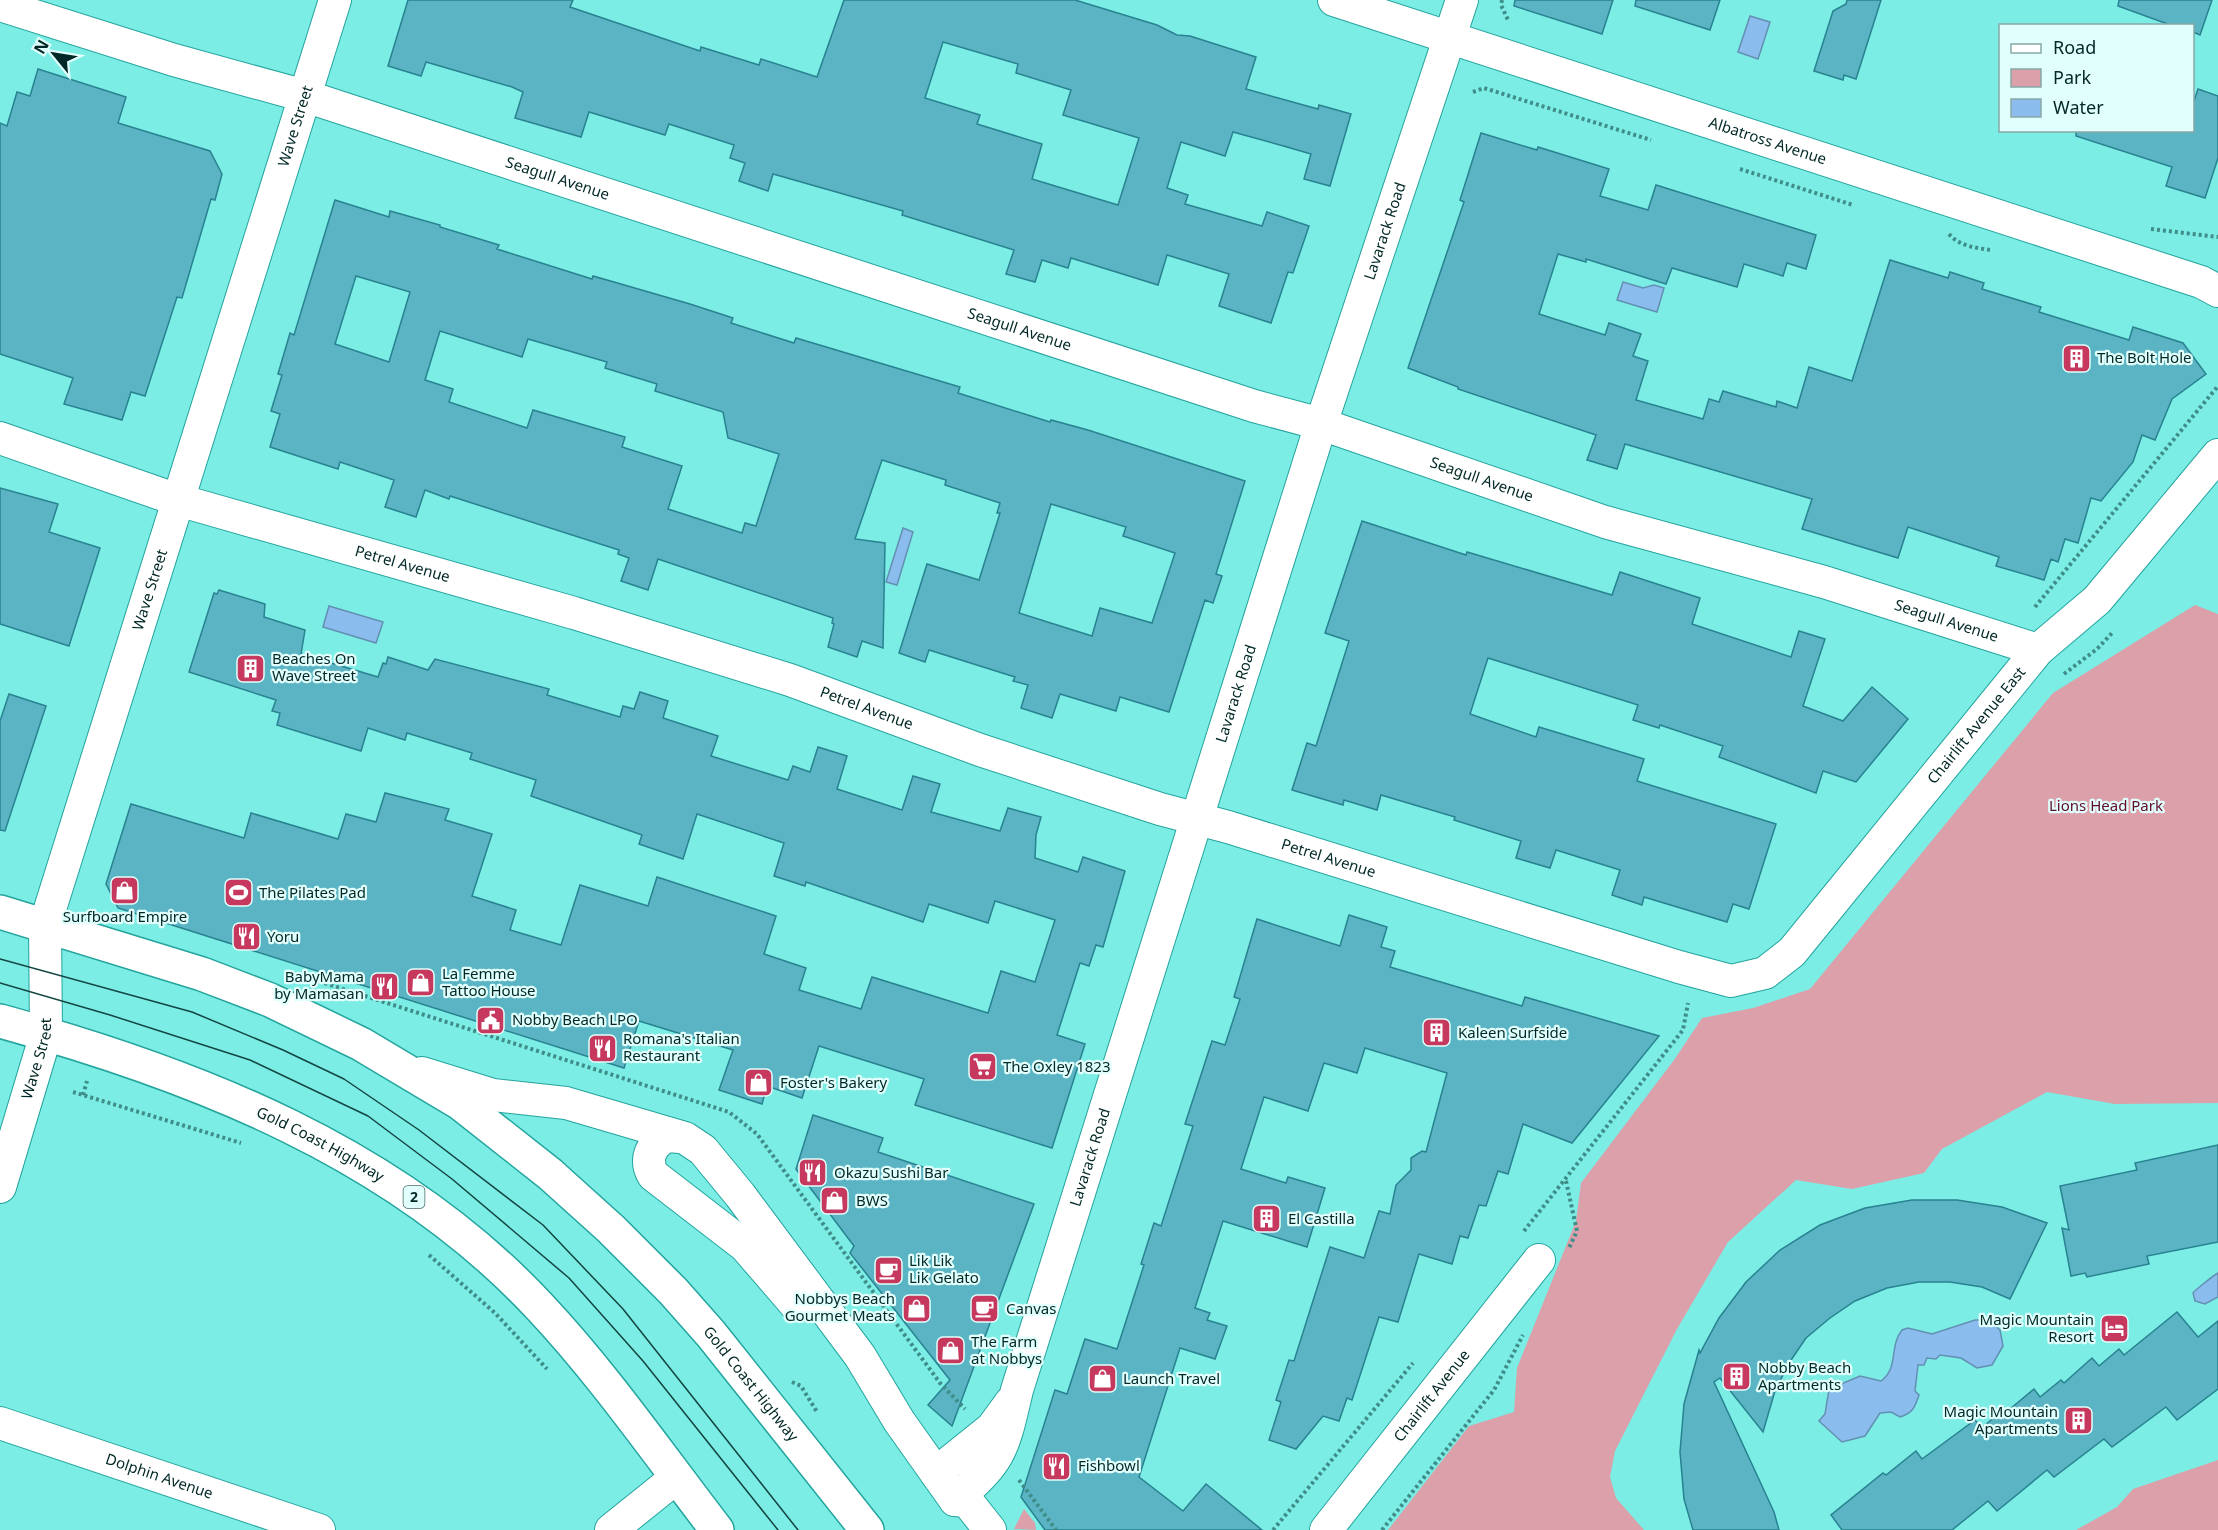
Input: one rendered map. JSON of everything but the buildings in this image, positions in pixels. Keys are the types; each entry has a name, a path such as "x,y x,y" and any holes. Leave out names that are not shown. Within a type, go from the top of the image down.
{"highway":[{"name":"Gold Coast Highway","path":"0,912 202,974 270,1000 401,1067 460,1103 550,1174 619,1237 711,1334 867,1530"},
{"name":"Gold Coast Highway","path":"0,1021 46,1034 182,1080 291,1126 358,1163 438,1213 539,1306 717,1530"}],"street":[{"name":"Wave Street","path":"0,1187 46,1034 45,925 335,0"},
{"name":"Albatross Avenue","path":"1334,0 2212,286"},
{"name":"Lavarack Road","path":"956,1500 988,1471 1000,1454 1017,1390 1321,424 1462,0"},
{"name":"Seagull Avenue","path":"0,5 174,60 304,96 1254,406 1321,424 1605,522 1824,582 2038,651"},
{"name":"Petrel Avenue","path":"0,438 178,500 574,613 778,677 980,750 1160,809 1731,981"},
{"name":"Chairlift Avenue East","path":"1731,981 1765,973 1792,952 2038,651 2097,600 2218,455"},
{"name":"Gold Coast Highway","path":"401,1067 494,1095 566,1103 680,1137 703,1150 729,1180 860,1356 899,1421 956,1500 967,1501 990,1530"},
{"name":"Gold Coast Highway","path":"680,1137 667,1136 653,1148 649,1163 653,1175 754,1255 846,1368 899,1421"},
{"name":"Chairlift Avenue","path":"1326,1530 1539,1260"},
{"name":"Lavarack Road","path":"936,1473 998,1422 1017,1390"},
{"name":"Dolphin Avenue","path":"0,1423 319,1530"},
{"path":"611,1530 677,1477"},
{"name":"Gold Coast Highway","path":"956,1500 952,1510 966,1530"}],"path":[{"path":"2034,609 2218,386"},
{"path":"83,1095 89,1077"},
{"path":"73,1092 246,1145"},
{"path":"425,1252 495,1313 552,1373"},
{"path":"1012,1470 1056,1530"}],"green space":[{"name":"Lions Head Park","path":"2195,605 2218,614 2218,1103 2115,1104 2047,1092 1942,1149 1924,1173 1852,1189 1796,1180 1728,1242 1677,1329 1615,1451 1610,1477 1616,1498 1644,1530 1388,1530 1469,1426 1514,1412 1517,1368 1576,1221 1581,1183 1674,1060 1702,1018 1753,1008 1810,989 2053,693"},
{"path":"2218,1460 2218,1530 2076,1530 2117,1507 2133,1489"},
{"path":"1024,1509 1035,1523 1036,1530 1014,1529"}],"water":[{"path":"1750,16 1770,22 1758,59 1738,52"},
{"path":"1623,282 1643,288 1654,285 1664,288 1657,312 1617,300"},
{"path":"903,528 913,532 897,585 886,582"},
{"path":"329,606 383,622 376,643 323,627"},
{"path":"2218,1273 2218,1297 2205,1304 2195,1301 2193,1293"},
{"path":"1975,1320 1988,1320 2000,1330 2003,1346 1992,1365 1977,1368 1961,1358 1940,1355 1936,1359 1927,1358 1924,1365 1918,1365 1915,1391 1919,1395 1913,1409 1900,1417 1891,1412 1880,1413 1865,1436 1842,1442 1819,1421 1825,1414 1829,1389 1860,1376 1881,1381 1887,1376 1898,1336 1902,1330 1908,1328 1932,1334"}],"tram line":[{"path":"0,959 192,1012 283,1050 344,1079 419,1130 543,1225 623,1309 798,1530"},
{"path":"0,983 250,1060 368,1116 452,1179 569,1278 643,1361 778,1530"}],"place":[{"name":"The Bolt Hole","path":"2076,358"},
{"name":"Beaches On Wave Street","path":"251,668"},
{"name":"Surfboard Empire","path":"125,890"},
{"name":"The Pilates Pad","path":"238,893"},
{"name":"Yoru","path":"246,937"},
{"name":"La Femme Tattoo House","path":"421,983"},
{"name":"BabyMama by Mamasan","path":"385,986"},
{"name":"Nobby Beach LPO","path":"491,1020"},
{"name":"Kaleen Surfside","path":"1437,1033"},
{"name":"Romana's Italian Restaurant","path":"602,1048"},
{"name":"The Oxley 1823","path":"982,1067"},
{"name":"Foster's Bakery","path":"759,1083"},
{"name":"Okazu Sushi Bar","path":"813,1173"},
{"name":"BWS","path":"835,1201"},
{"name":"El Castilla","path":"1267,1219"},
{"name":"Lik Lik Lik Gelato","path":"888,1270"},
{"name":"Nobbys Beach Gourmet Meats","path":"916,1308"},
{"name":"Canvas","path":"985,1309"},
{"name":"Magic Mountain Resort","path":"2115,1329"},
{"name":"The Farm at Nobbys","path":"950,1351"},
{"name":"Nobby Beach Apartments","path":"1737,1377"},
{"name":"Launch Travel","path":"1102,1379"},
{"name":"Magic Mountain Apartments","path":"2079,1421"},
{"name":"Fishbowl","path":"1057,1466"}]}
